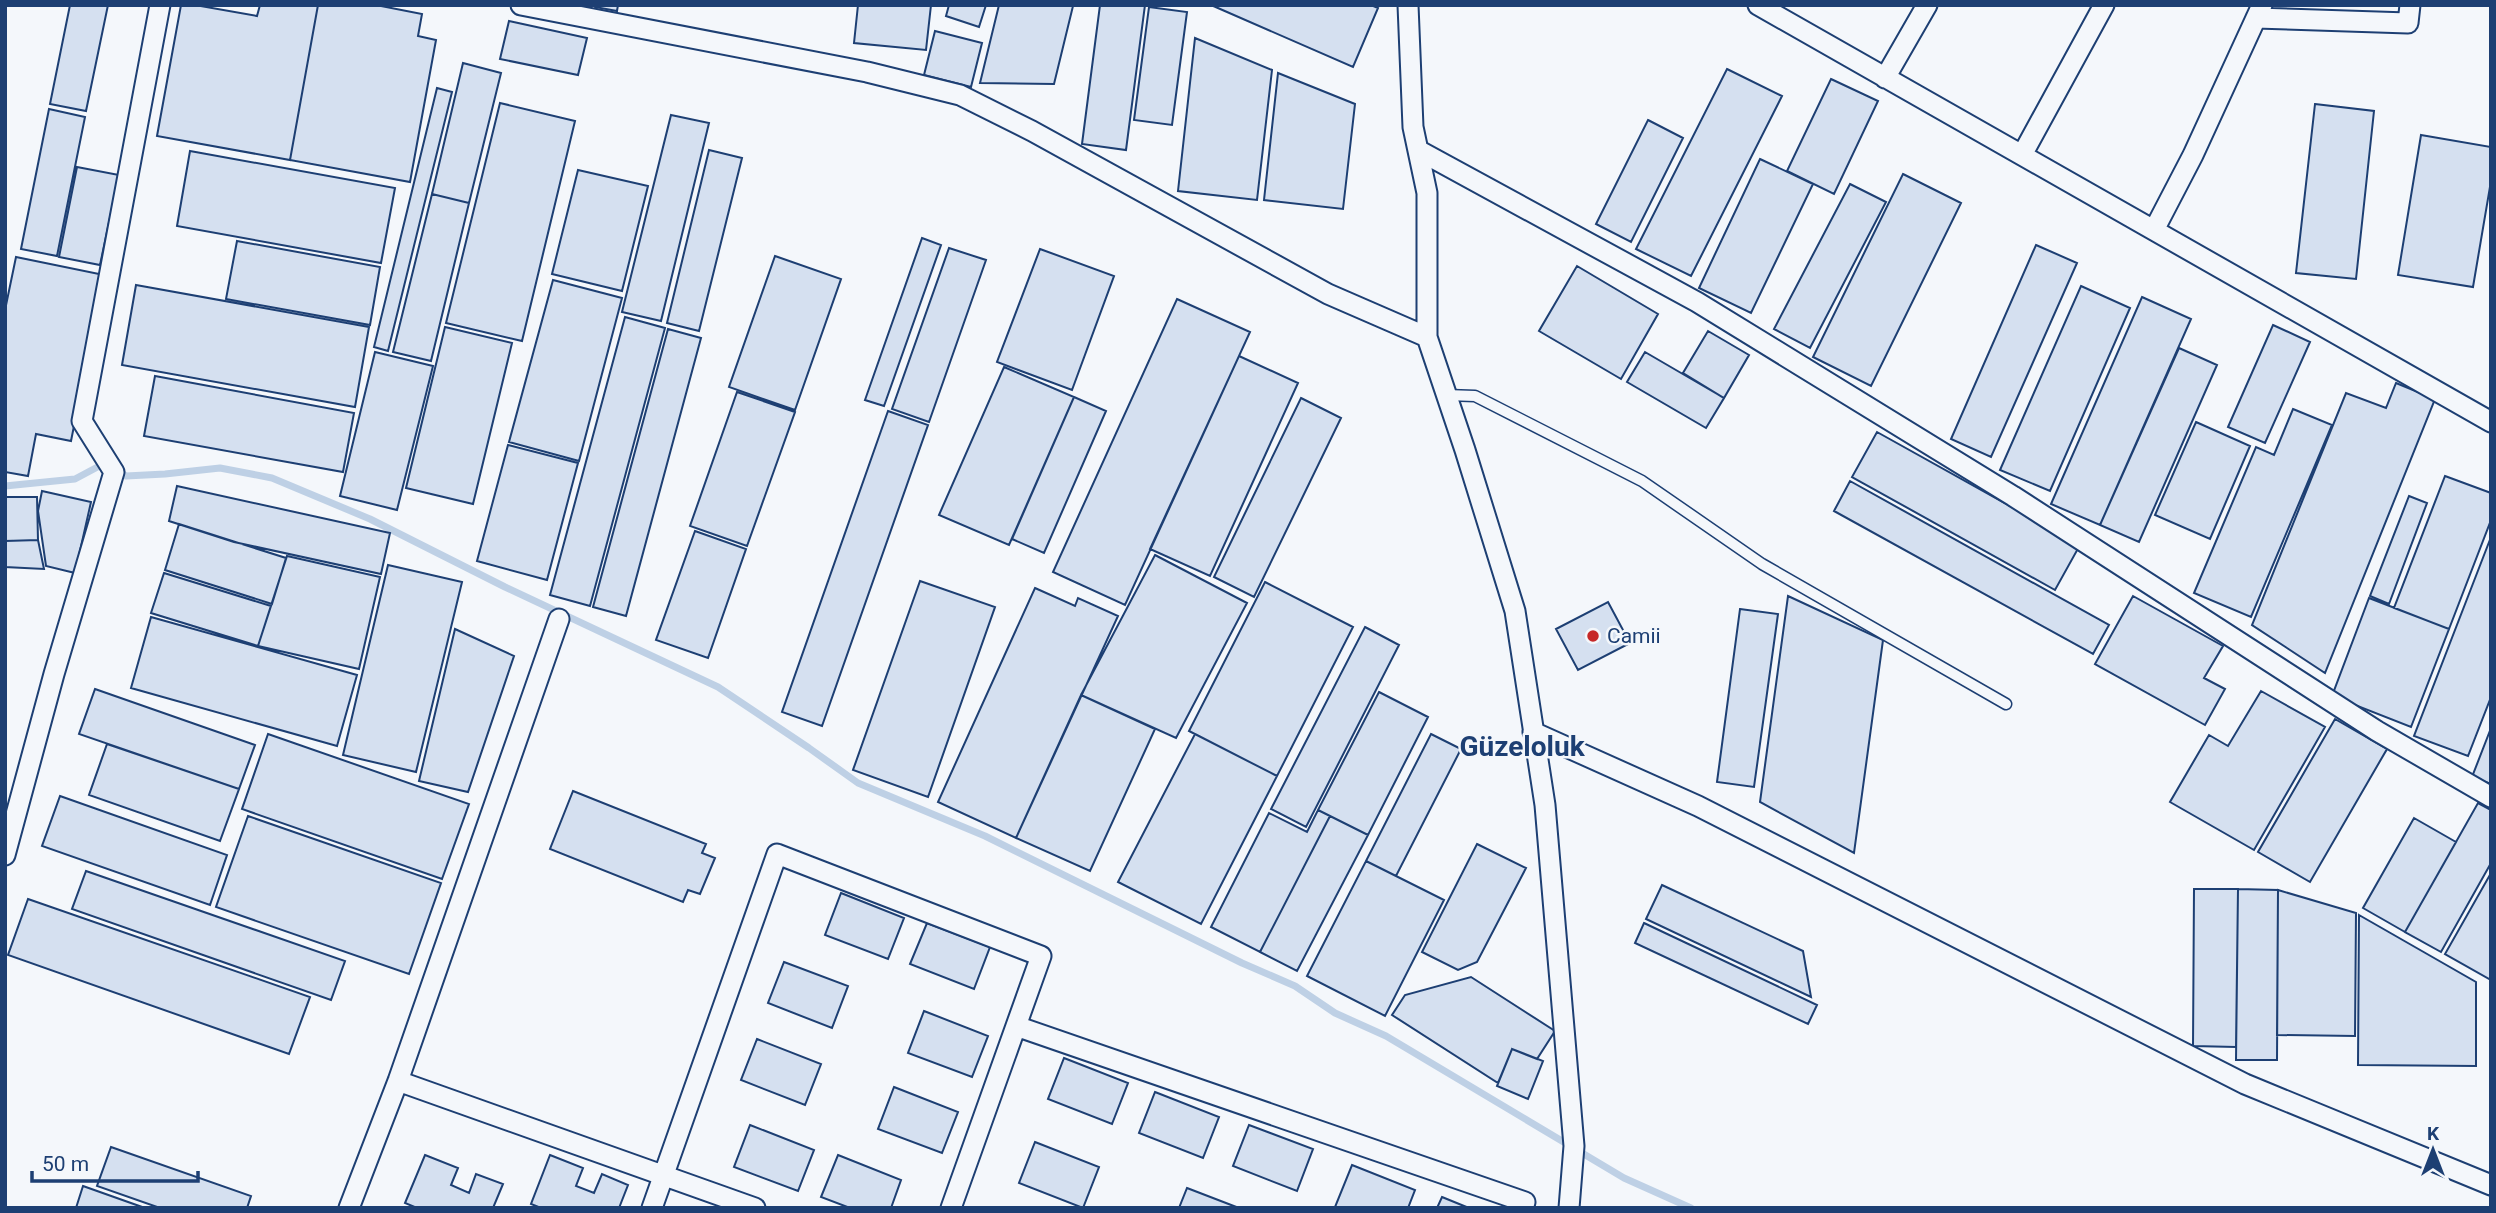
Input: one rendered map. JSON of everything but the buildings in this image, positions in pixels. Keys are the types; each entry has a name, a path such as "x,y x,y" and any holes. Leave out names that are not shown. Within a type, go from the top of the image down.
{"street":[{"path":"5,855 54,674 114,472 82,421 160,5"},
{"path":"521,5 867,72 960,95 1032,131 1328,294 1427,337"},
{"path":"1408,5 1413,127 1427,193 1427,337 1515,611 1545,805 1573,1155 1569,1208"},
{"path":"1758,5 2491,422"},
{"path":"1885,78 1927,5"},
{"path":"2022,155 2105,5"},
{"path":"2154,230 2193,155 2259,12 2408,23 2410,5"},
{"path":"1418,150 1697,302 2012,496 2377,731 2491,797"},
{"path":"349,1208 398,1081 559,619"},
{"path":"1534,732 1698,806 2245,1084 2491,1185"},
{"path":"652,1208 777,853 1041,956 951,1208"},
{"path":"1016,1026 1525,1202 1522,1208"},
{"path":"398,1081 755,1208"}],"lane":[{"path":"1446,395 1475,396 1642,481 1762,564 2006,704"}],"waterway":[{"path":"5,486 75,479 105,463"},
{"path":"118,471 126,476 220,468 272,478 370,519 505,587 718,687 858,783 985,836 1242,963 1295,986 1335,1013 1386,1036 1624,1178 1691,1208"}],"place":[{"name":"Camii","path":"1593,636"}],"district":[{"name":"Güzeloluk","path":"1522,746"}]}
